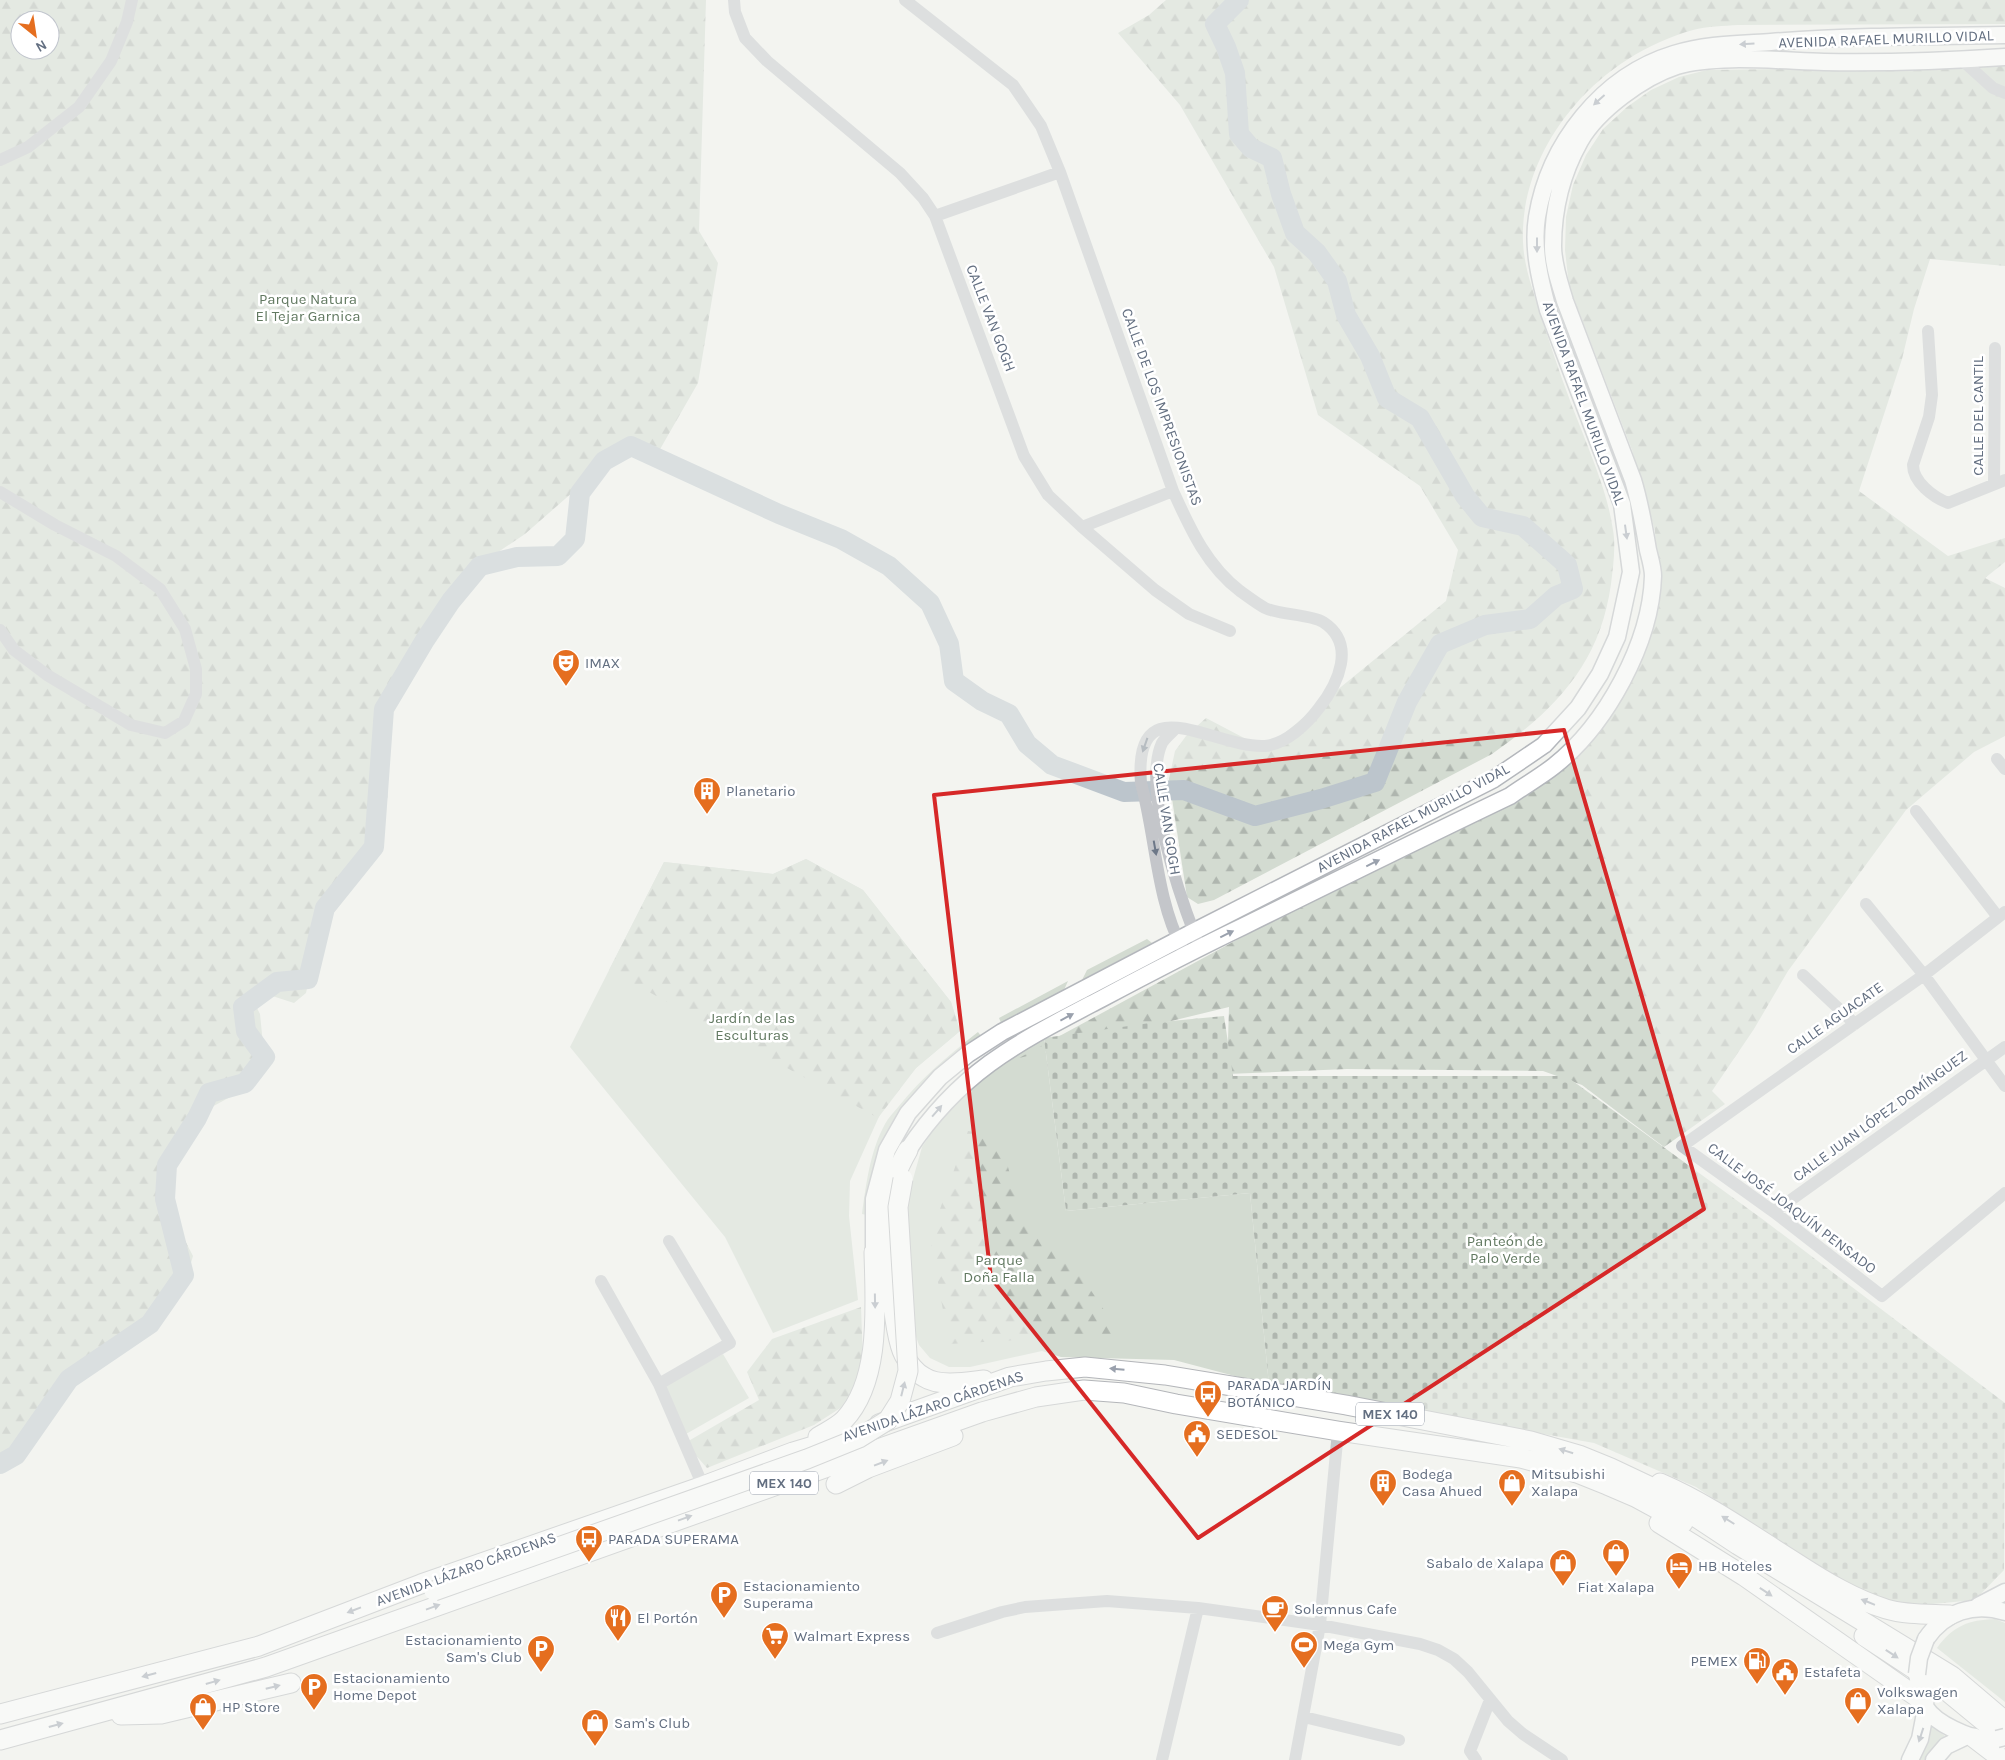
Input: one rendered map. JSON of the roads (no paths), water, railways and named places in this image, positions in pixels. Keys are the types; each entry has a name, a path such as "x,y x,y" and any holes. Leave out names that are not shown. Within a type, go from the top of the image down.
{"highway":[{"path":"336,1643 434,1591 808,1459 859,1438 888,1420 900,1401 908,1371 898,1207 908,1150"},
{"path":"908,1150 896,1173 889,1199 888,1219 894,1316 903,1354 915,1370 924,1378 937,1381 969,1382 1010,1377"},
{"path":"792,1452 842,1422 853,1409 866,1381 872,1354 875,1311 874,1252"},
{"name":"AVENIDA LÁZARO CÁRDENAS","path":"0,1714 259,1646 421,1584 703,1486 792,1452 854,1433 1010,1377 1085,1367 1166,1375 1346,1406 1531,1441 1579,1455 1647,1485 1738,1545 1945,1671 2005,1721"},
{"name":"AVENIDA LÁZARO CÁRDENAS","path":"0,1740 266,1667 982,1412 1036,1397 1084,1390 1124,1393 1338,1432 1521,1458 1577,1473 1635,1497 1675,1518 1733,1553 1943,1688 2002,1738"},
{"path":"836,1484 868,1468 953,1436 966,1428 982,1412"},
{"path":"1611,1468 1639,1474 1689,1496 1831,1585 1865,1602 1888,1610 1913,1614 1950,1616"},
{"path":"1577,1473 1598,1492 1669,1528 1744,1576 1925,1705"},
{"path":"87,1717 161,1714 291,1683"},
{"path":"1970,1737 2003,1760"}],"main road":[{"name":"AVENIDA RAFAEL MURILLO VIDAL","path":"908,1150 933,1115 948,1098 980,1069 996,1058 1187,947 1193,932 1494,779 1544,745 1578,708 1603,666 1617,637 1631,572 1622,504 1548,310 1540,281 1536,251 1537,218 1543,190 1555,158 1571,132 1592,106 1619,82 1647,66 1673,54 1707,47 1846,37 2005,35"},
{"name":"AVENIDA RAFAEL MURILLO VIDAL","path":"874,1252 874,1199 887,1150 908,1113 940,1077 968,1054 997,1035 1510,796 1555,766 1595,722 1617,691 1636,653 1648,610 1653,575 1642,510 1633,480 1565,301 1553,248 1555,218 1560,191 1568,165 1581,139 1601,116 1627,93 1652,77 1678,66 1688,64 1735,60 1832,62 1962,60 2005,57"},
{"path":"1910,1760 1920,1739 1925,1705 1917,1674 1919,1658 1926,1639 1934,1628 1950,1616 1973,1608 2005,1592"},
{"path":"1973,1608 1994,1608 2005,1612"},
{"path":"1925,1705 1940,1720 1970,1737"},
{"path":"1934,1760 1946,1746 1970,1737 2002,1738"}],"street":[{"path":"0,160 28,147 79,107 111,61 127,22 132,0"},
{"name":"CALLE VAN GOGH","path":"734,0 735,12 745,38 767,60 900,173 924,198 935,216 1024,456 1048,495 1154,590 1190,614 1230,631"},
{"name":"CALLE DE LOS IMPRESIONISTAS","path":"905,0 1013,84 1040,126 1060,172 1173,491 1196,540 1221,575 1240,591 1265,608 1323,622 1338,638 1343,659 1329,696 1310,720 1288,738 1267,746 1243,745 1196,730 1175,729"},
{"path":"1962,60 1993,88 2005,93"},
{"path":"935,216 1060,172"},
{"path":"1928,331 1932,396 1929,417 1913,465 1916,480 1940,500 1948,502 1956,501 2000,482"},
{"name":"CALLE DEL CANTIL","path":"1995,348 2000,482"},
{"path":"1082,527 1173,491"},
{"path":"0,492 55,525 116,556 160,589 185,629 196,669 196,694 184,721 165,733 131,726 47,675 14,650 0,630"},
{"name":"CALLE VAN GOGH","path":"1175,729 1159,728 1148,736 1141,755 1140,766 1142,783 1152,799 1176,884 1193,932"},
{"name":"CALLE VAN GOGH","path":"1175,729 1163,742 1152,799 1162,887 1168,917 1187,947"},
{"path":"1916,811 2002,915"},
{"path":"1162,887 1176,884"},
{"path":"1866,904 1924,975 2005,1086"},
{"name":"CALLE AGUACATE","path":"1682,1146 1924,975 2002,915"},
{"path":"1803,974 1855,1024"},
{"name":"CALLE JUAN LÓPEZ DOMÍNGUEZ","path":"1774,1212 2005,1047"},
{"name":"CALLE JOSÉ JOAQUÍN PENSADO","path":"1682,1146 1774,1212 1882,1296 2005,1193"},
{"path":"659,1384 730,1343 669,1241"},
{"path":"601,1281 659,1384 703,1486"},
{"path":"1295,1760 1320,1625 1338,1432"},
{"path":"938,1633 1002,1612 1025,1607 1107,1601 1198,1608 1320,1625 1420,1644 1438,1650 1454,1659 1468,1672 1508,1721 1523,1734 1562,1760"},
{"path":"1162,1760 1198,1608"},
{"path":"1476,1760 1470,1751 1490,1700"},
{"path":"1304,1717 1399,1740"}],"waterway":[{"path":"0,1464 16,1455 69,1379 150,1324 184,1275 165,1199 167,1165 197,1118 209,1093 245,1083 265,1057 246,1031 243,1007 277,982 308,979 325,908 374,847 384,709 425,640 451,601 480,566 517,557 558,556 575,539 580,493 604,461 631,446 779,514 841,539 889,566 930,603 949,644 954,681 982,701 1009,714 1027,744 1052,765 1124,792 1184,790 1255,816 1321,799 1375,782 1407,702 1440,644 1485,625 1530,619 1556,596 1573,589 1567,565 1523,526 1482,517 1465,496 1420,418 1387,398 1370,356 1346,315 1337,281 1317,253 1295,233 1281,194 1272,158 1251,148 1239,134 1235,73 1215,24 1239,0"}],"place":[{"name":"IMAX","path":"566,687"},
{"name":"Planetario","path":"707,815"},
{"name":"PARADA JARDÍN BOTÁNICO","path":"1208,1418"},
{"name":"SEDESOL","path":"1197,1458"},
{"name":"Bodega Casa Ahued","path":"1383,1507"},
{"name":"Mitsubishi Xalapa","path":"1512,1507"},
{"name":"PARADA SUPERAMA","path":"589,1563"},
{"name":"Fiat Xalapa","path":"1616,1577"},
{"name":"Sabalo de Xalapa","path":"1563,1587"},
{"name":"HB Hoteles","path":"1679,1590"},
{"name":"Estacionamiento Superama","path":"724,1619"},
{"name":"Solemnus Cafe","path":"1275,1633"},
{"name":"El Portón","path":"618,1642"},
{"name":"Walmart Express","path":"775,1660"},
{"name":"Mega Gym","path":"1304,1669"},
{"name":"Estacionamiento Sam's Club","path":"541,1673"},
{"name":"PEMEX","path":"1757,1685"},
{"name":"Estafeta","path":"1785,1696"},
{"name":"Estacionamiento Home Depot","path":"314,1711"},
{"name":"Volkswagen Xalapa","path":"1858,1725"},
{"name":"HP Store","path":"203,1731"},
{"name":"Sam's Club","path":"595,1747"}],"park label":[{"name":"Parque Natura El Tejar Garnica","path":"308,308"},
{"name":"Jardín de las Esculturas","path":"752,1026"},
{"name":"Panteón de Palo Verde","path":"1505,1250"},
{"name":"Parque Doña Falla","path":"999,1268"}]}
